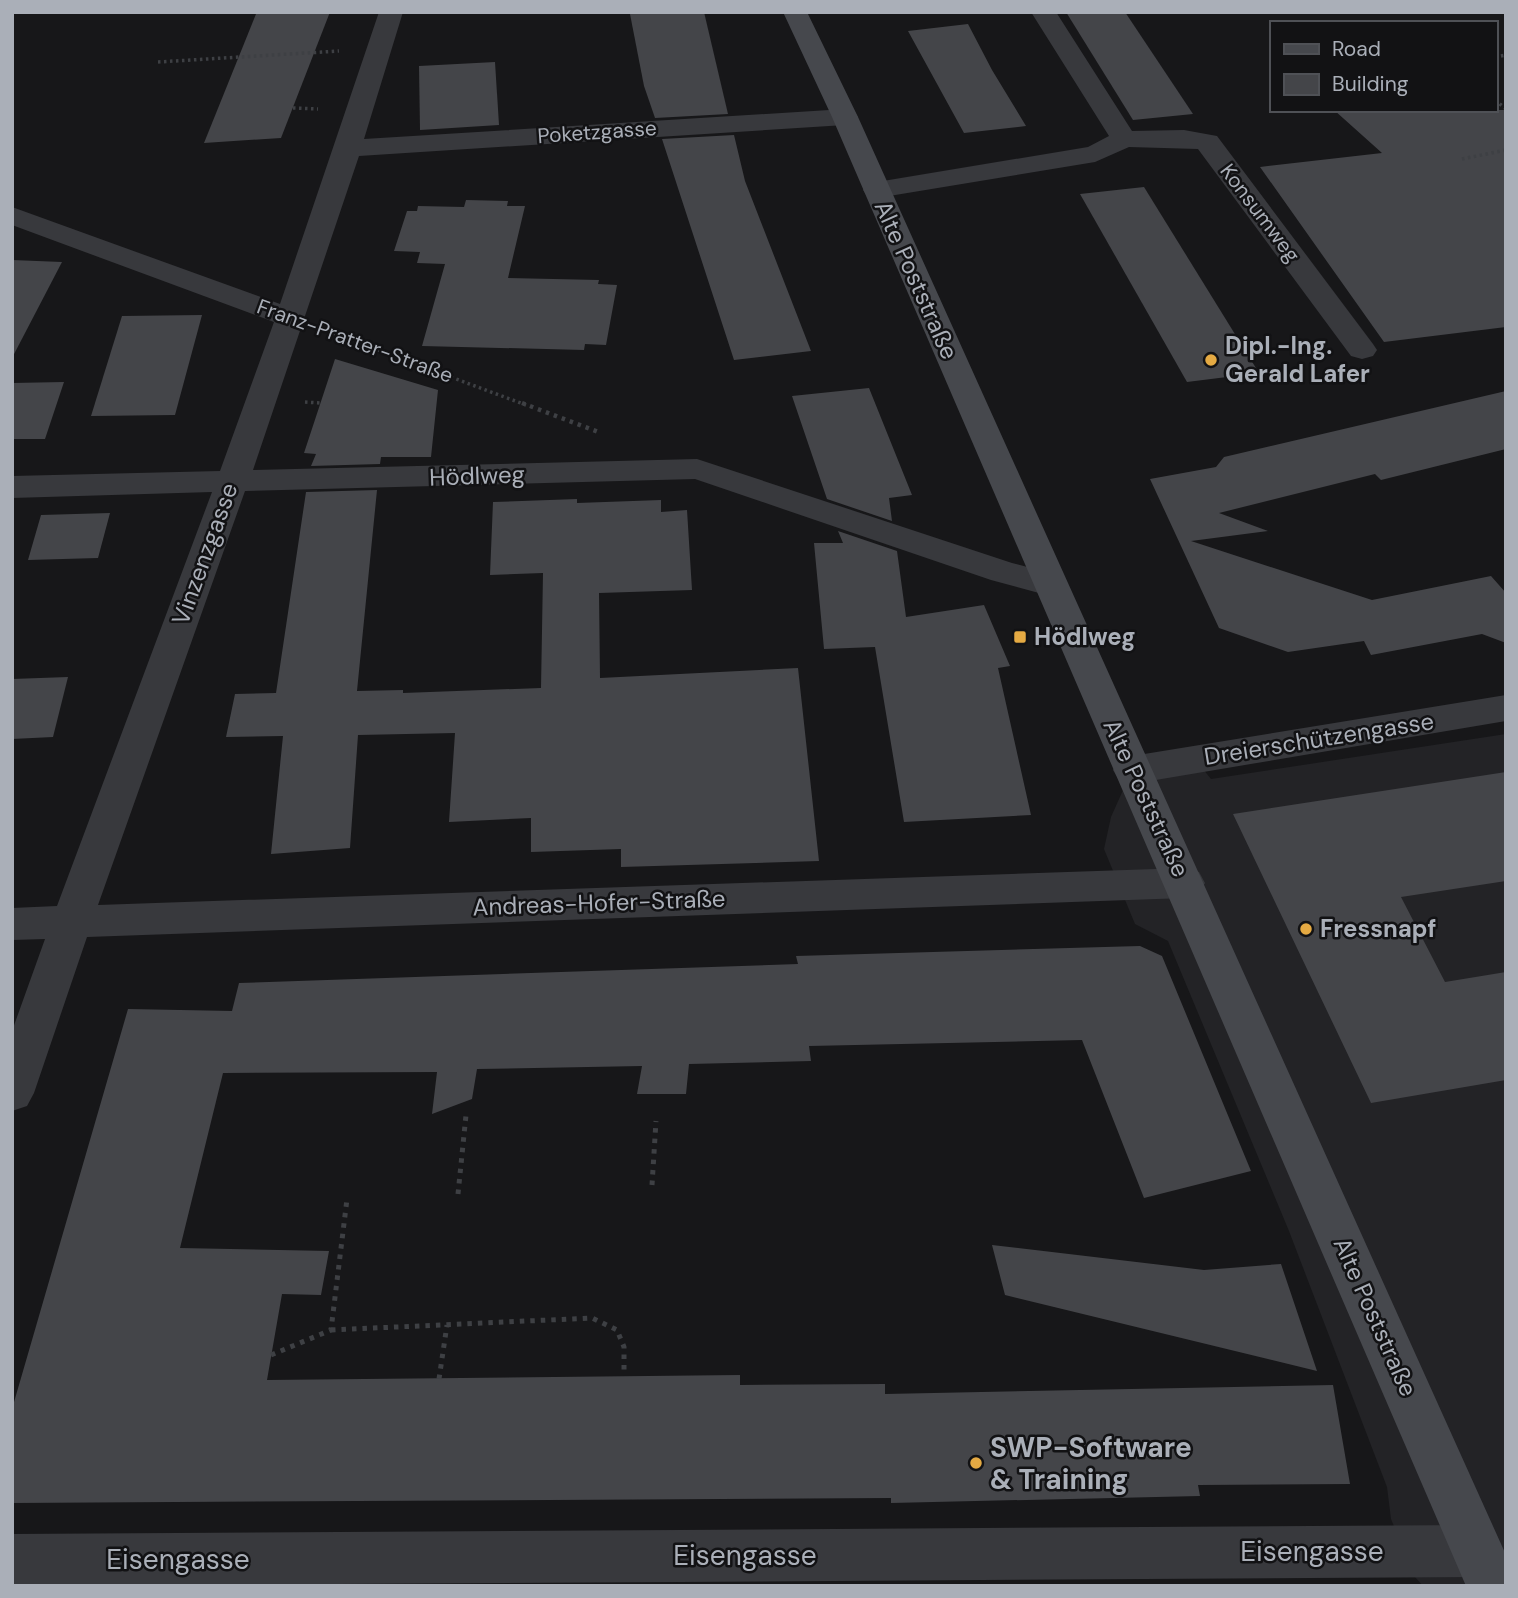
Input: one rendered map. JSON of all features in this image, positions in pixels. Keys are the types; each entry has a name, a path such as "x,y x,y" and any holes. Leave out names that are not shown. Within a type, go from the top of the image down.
{"main road":[{"name":"Alte Poststraße","path":"795,12 845,117 1132,769 1185,883 1485,1568"}],"street":[{"name":"Vinzenzgasse","path":"12,1093 71,921 291,318 330,196 349,148 391,12"},
{"path":"1043,12 1124,139"},
{"name":"Poketzgasse","path":"349,148 845,117"},
{"name":"Konsumweg","path":"877,191 1095,154 1124,139 1184,138 1207,142 1362,350"},
{"name":"Franz-Pratter-Straße","path":"12,215 291,318"},
{"name":"Hödlweg","path":"12,487 697,469 1003,572 1050,584"},
{"name":"Dreierschützengasse","path":"1132,769 1506,708"},
{"name":"Andreas-Hofer-Straße","path":"12,924 1185,883"},
{"name":"Eisengasse","path":"12,1560 1485,1568"}],"path":[{"path":"158,62 379,50"},
{"path":"1462,159 1506,150"},
{"name":"Franz-Pratter-Straße","path":"291,318 609,436"},
{"path":"458,1194 466,1115"},
{"path":"652,1185 656,1121"},
{"path":"331,1330 347,1199"},
{"path":"271,1354 331,1330 592,1318 617,1330 624,1347 624,1375"},
{"path":"439,1379 447,1325"}],"shaded area":[{"path":"1506,734 1506,1586 1423,1586 1415,1577 1391,1519 1387,1487 1289,1231 1168,941 1135,924 1104,849 1111,817 1132,770 1195,759 1211,779"}],"building":[{"path":"330,12 281,138 204,143 256,14"},
{"path":"704,12 728,114 655,118 644,86 630,14"},
{"path":"1066,12 1125,12 1193,114 1133,120"},
{"path":"968,24 1026,126 964,133 908,31"},
{"path":"495,62 499,125 420,130 419,66"},
{"path":"1506,110 1506,327 1384,342 1260,167 1382,153 1336,112"},
{"path":"734,135 745,181 811,351 734,360 662,139"},
{"path":"1144,187 1259,373 1187,382 1080,194"},
{"path":"466,200 508,201 507,206 525,206 508,278 599,280 598,284 617,285 606,345 585,344 584,350 422,346 445,264 417,263 420,252 394,251 407,211 417,211 418,206 464,207"},
{"path":"12,260 62,262 12,358"},
{"path":"202,315 175,415 91,416 122,316"},
{"path":"335,359 438,390 431,457 381,457 380,464 311,466 316,454 304,453"},
{"path":"64,382 45,439 12,439 12,383"},
{"path":"869,388 912,495 889,498 892,521 827,499 792,396"},
{"path":"1506,391 1506,449 1381,480 1375,474 1219,513 1268,531 1191,541 1372,600 1491,576 1506,593 1506,643 1482,634 1371,655 1364,641 1288,652 1219,628 1150,479 1216,467 1224,457"},
{"path":"377,490 357,691 403,690 403,693 541,688 543,573 490,575 493,502 661,500 661,512 687,510 692,590 599,593 600,678 798,668 819,861 621,867 621,849 531,852 531,818 449,822 455,733 358,735 350,848 271,854 283,736 226,737 235,694 276,693 306,492"},
{"path":"110,513 98,558 28,560 41,515"},
{"path":"838,531 897,551 906,617 984,605 1010,666 998,668 1031,815 904,822 875,647 824,649 814,543 843,543"},
{"path":"68,677 53,737 12,739 12,679"},
{"path":"1506,772 1506,881 1401,897 1445,982 1506,972 1506,1080 1371,1103 1233,814"},
{"path":"1140,946 1162,956 1251,1171 1144,1198 1082,1040 809,1046 811,1061 689,1064 686,1094 637,1094 642,1066 477,1069 472,1099 432,1114 437,1072 223,1073 180,1248 329,1251 321,1295 282,1294 267,1380 740,1375 740,1385 885,1384 885,1394 1333,1385 1350,1484 1198,1485 1200,1496 891,1503 891,1498 12,1503 12,1409 128,1009 232,1011 239,983 798,964 796,956"},
{"path":"992,1245 1204,1270 1281,1264 1317,1371 1005,1295"}],"place":[{"name":"Dipl.-Ing. Gerald Lafer","path":"1211,360"},
{"name":"Hödlweg","path":"1020,637"},
{"name":"Fressnapf","path":"1306,929"},
{"name":"SWP-Software & Training","path":"976,1463"}]}
